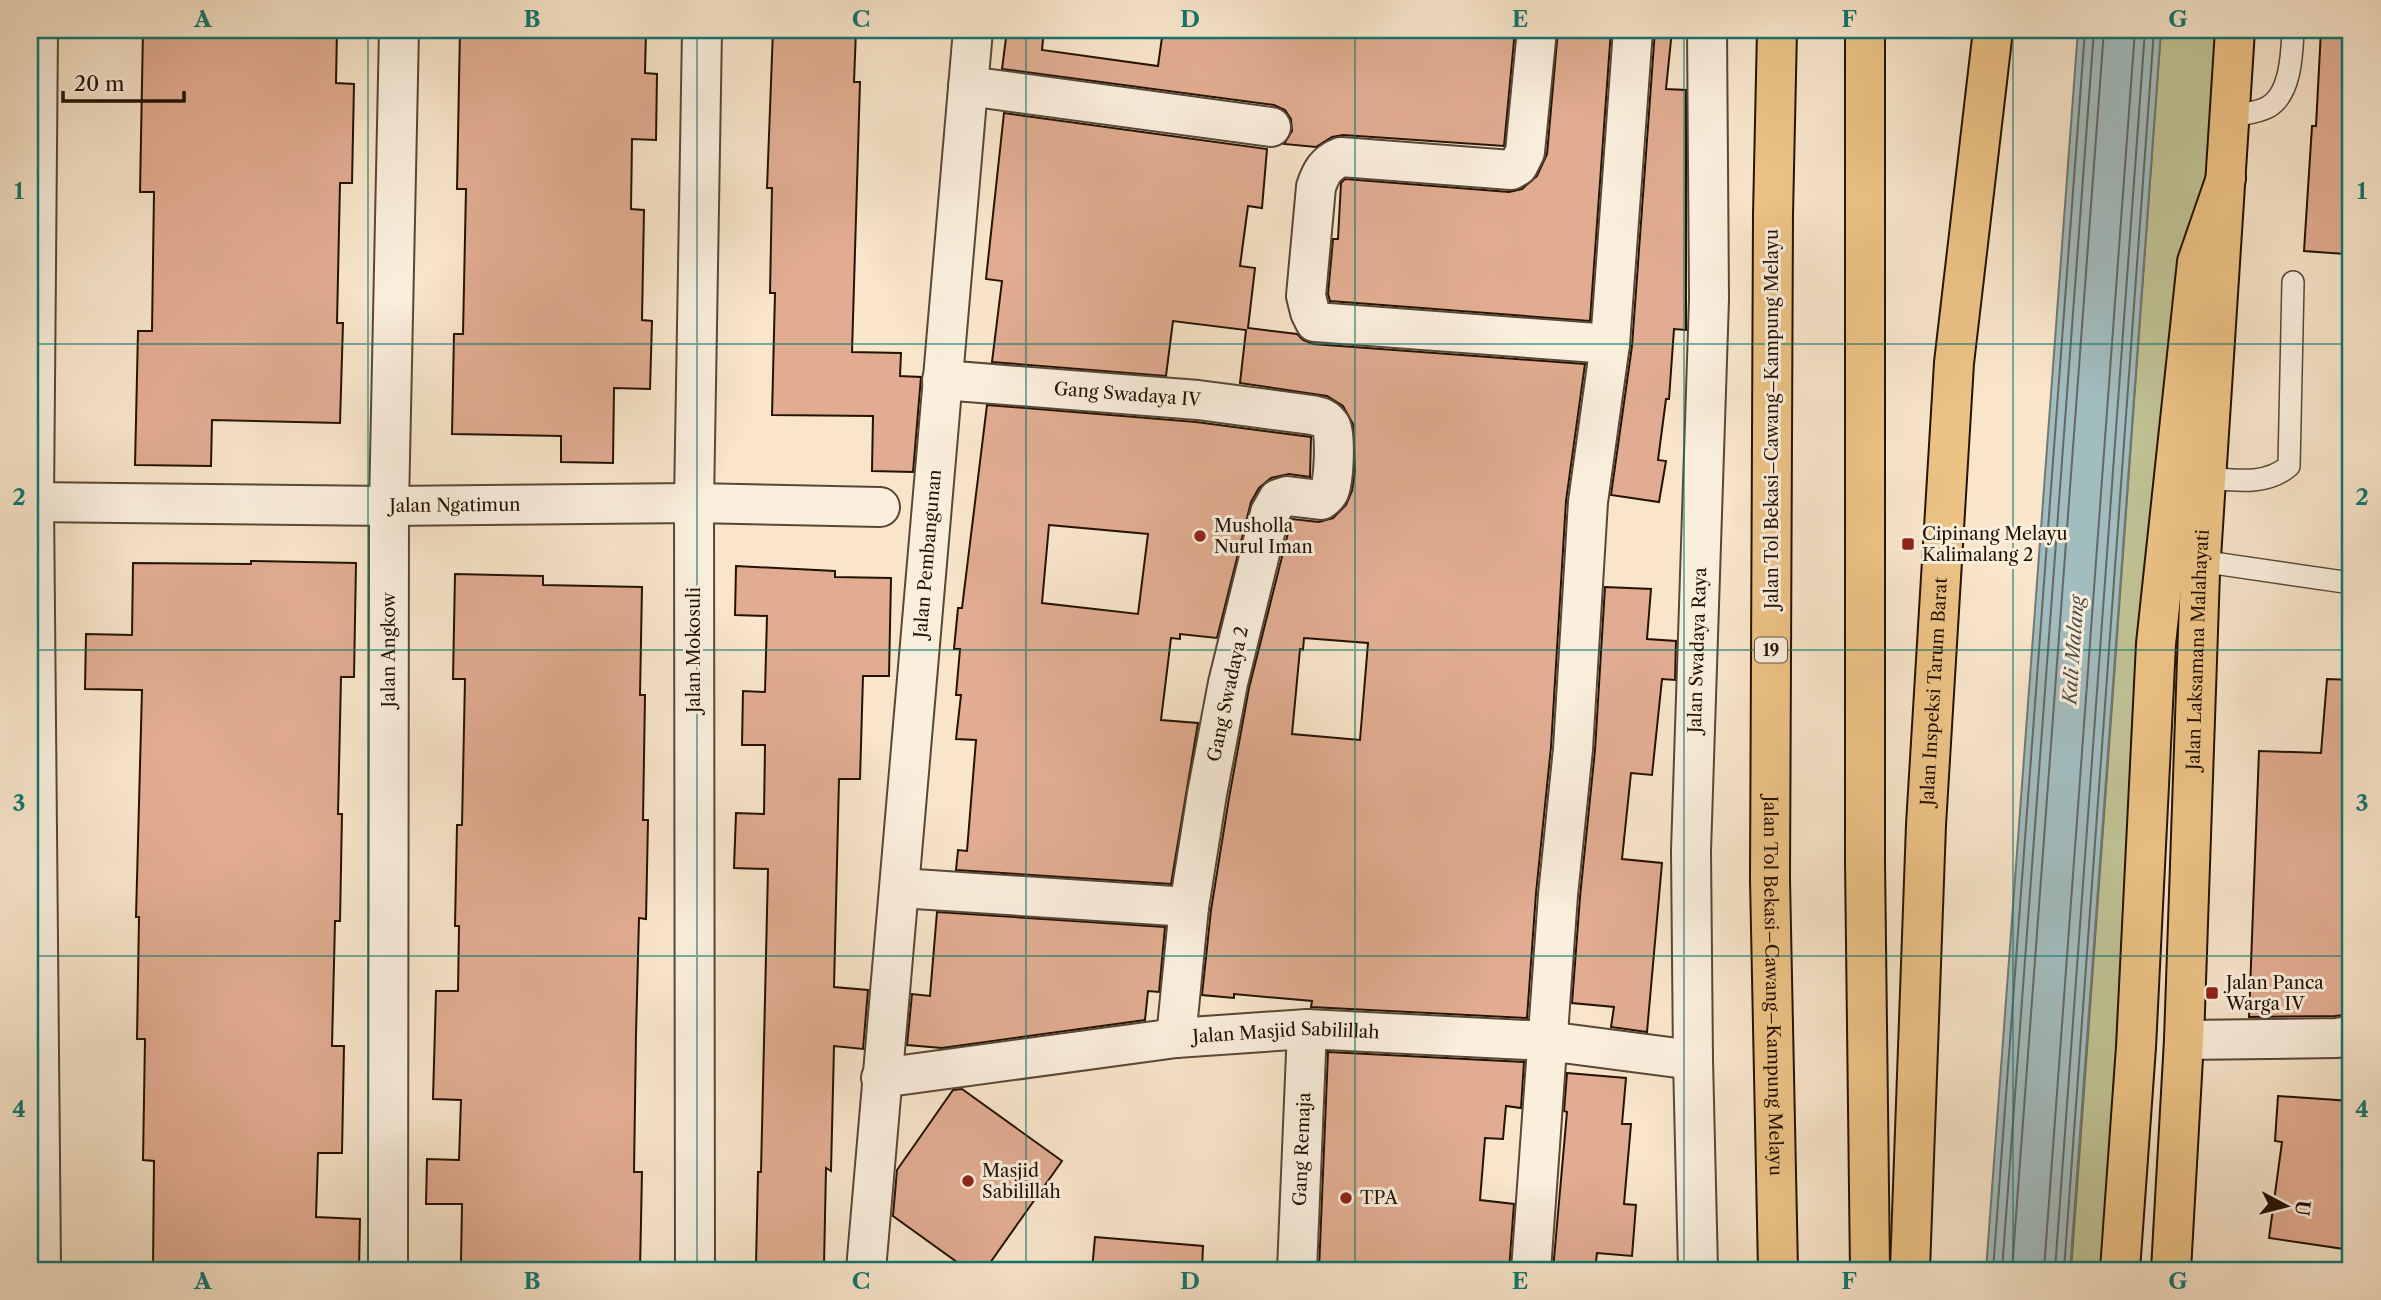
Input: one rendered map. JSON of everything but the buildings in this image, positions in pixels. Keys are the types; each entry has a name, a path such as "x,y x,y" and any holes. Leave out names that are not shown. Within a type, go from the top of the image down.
{"main road":[{"name":"Jalan Tol Bekasi–Cawang–Kampung Melayu","path":"1777,30 1773,229 1770,879 1778,1270"},
{"path":"1865,30 1865,862 1870,1270"},
{"name":"Jalan Inspeksi Tarum Barat","path":"1910,1270 1926,825 1954,363 1993,30"},
{"name":"Jalan Laksamana Malahayati","path":"2171,1270 2184,1040 2200,561 2235,30"},
{"path":"2121,1261 2136,1047 2156,644 2197,262 2226,178"}],"street":[{"path":"38,30 32,502 33,780 41,1270"},
{"name":"Jalan Angkow","path":"388,1270 389,506 399,30"},
{"name":"Jalan Mokosuli","path":"695,1270 694,503 702,30"},
{"name":"Jalan Pembangunan","path":"866,1270 973,30"},
{"path":"1536,30 1525,152 1522,160 1511,170 1341,157 1329,162 1315,187 1306,296 1315,322 1610,344"},
{"path":"1531,1270 1546,1041 1573,749 1588,502 1610,344 1633,30"},
{"name":"Jalan Swadaya Raya","path":"1698,1270 1691,851 1709,299 1707,30"},
{"path":"968,86 1271,127"},
{"name":"Gang Swadaya IV","path":"942,380 1198,400 1312,415"},
{"name":"Gang Swadaya 2","path":"1176,1038 1189,907 1228,683 1272,506 1278,499 1287,496 1321,500 1328,495 1331,487 1334,434 1324,417 1312,415"},
{"name":"Jalan Ngatimun","path":"32,502 389,506 694,503 880,507"},
{"path":"900,888 1189,907"},
{"name":"Jalan Masjid Sabilillah","path":"881,1078 1176,1038 1307,1029 1546,1041 1693,1060"},
{"name":"Gang Remaja","path":"1297,1270 1307,1029"},
{"path":"2184,1040 2337,1038 2351,1034"}],"lane":[{"path":"2229,117 2268,107 2284,88 2291,66 2293,30"},
{"path":"2206,478 2246,481 2279,474 2289,466 2293,282"},
{"path":"2200,561 2351,583"}],"green space":[{"path":"2161,30 2235,30 2197,262 2119,1270 2071,1270"}],"water":[{"name":"Kali Malang","path":"2078,30 2161,30 2070,1270 1986,1270"}],"place":[{"name":"Musholla Nurul Iman","path":"1200,536"},
{"name":"Cipinang Melayu Kalimalang 2","path":"1908,544"},
{"name":"Jalan Panca Warga IV","path":"2212,993"},
{"name":"Masjid Sabilillah","path":"968,1181"},
{"name":"TPA","path":"1346,1198"}]}
